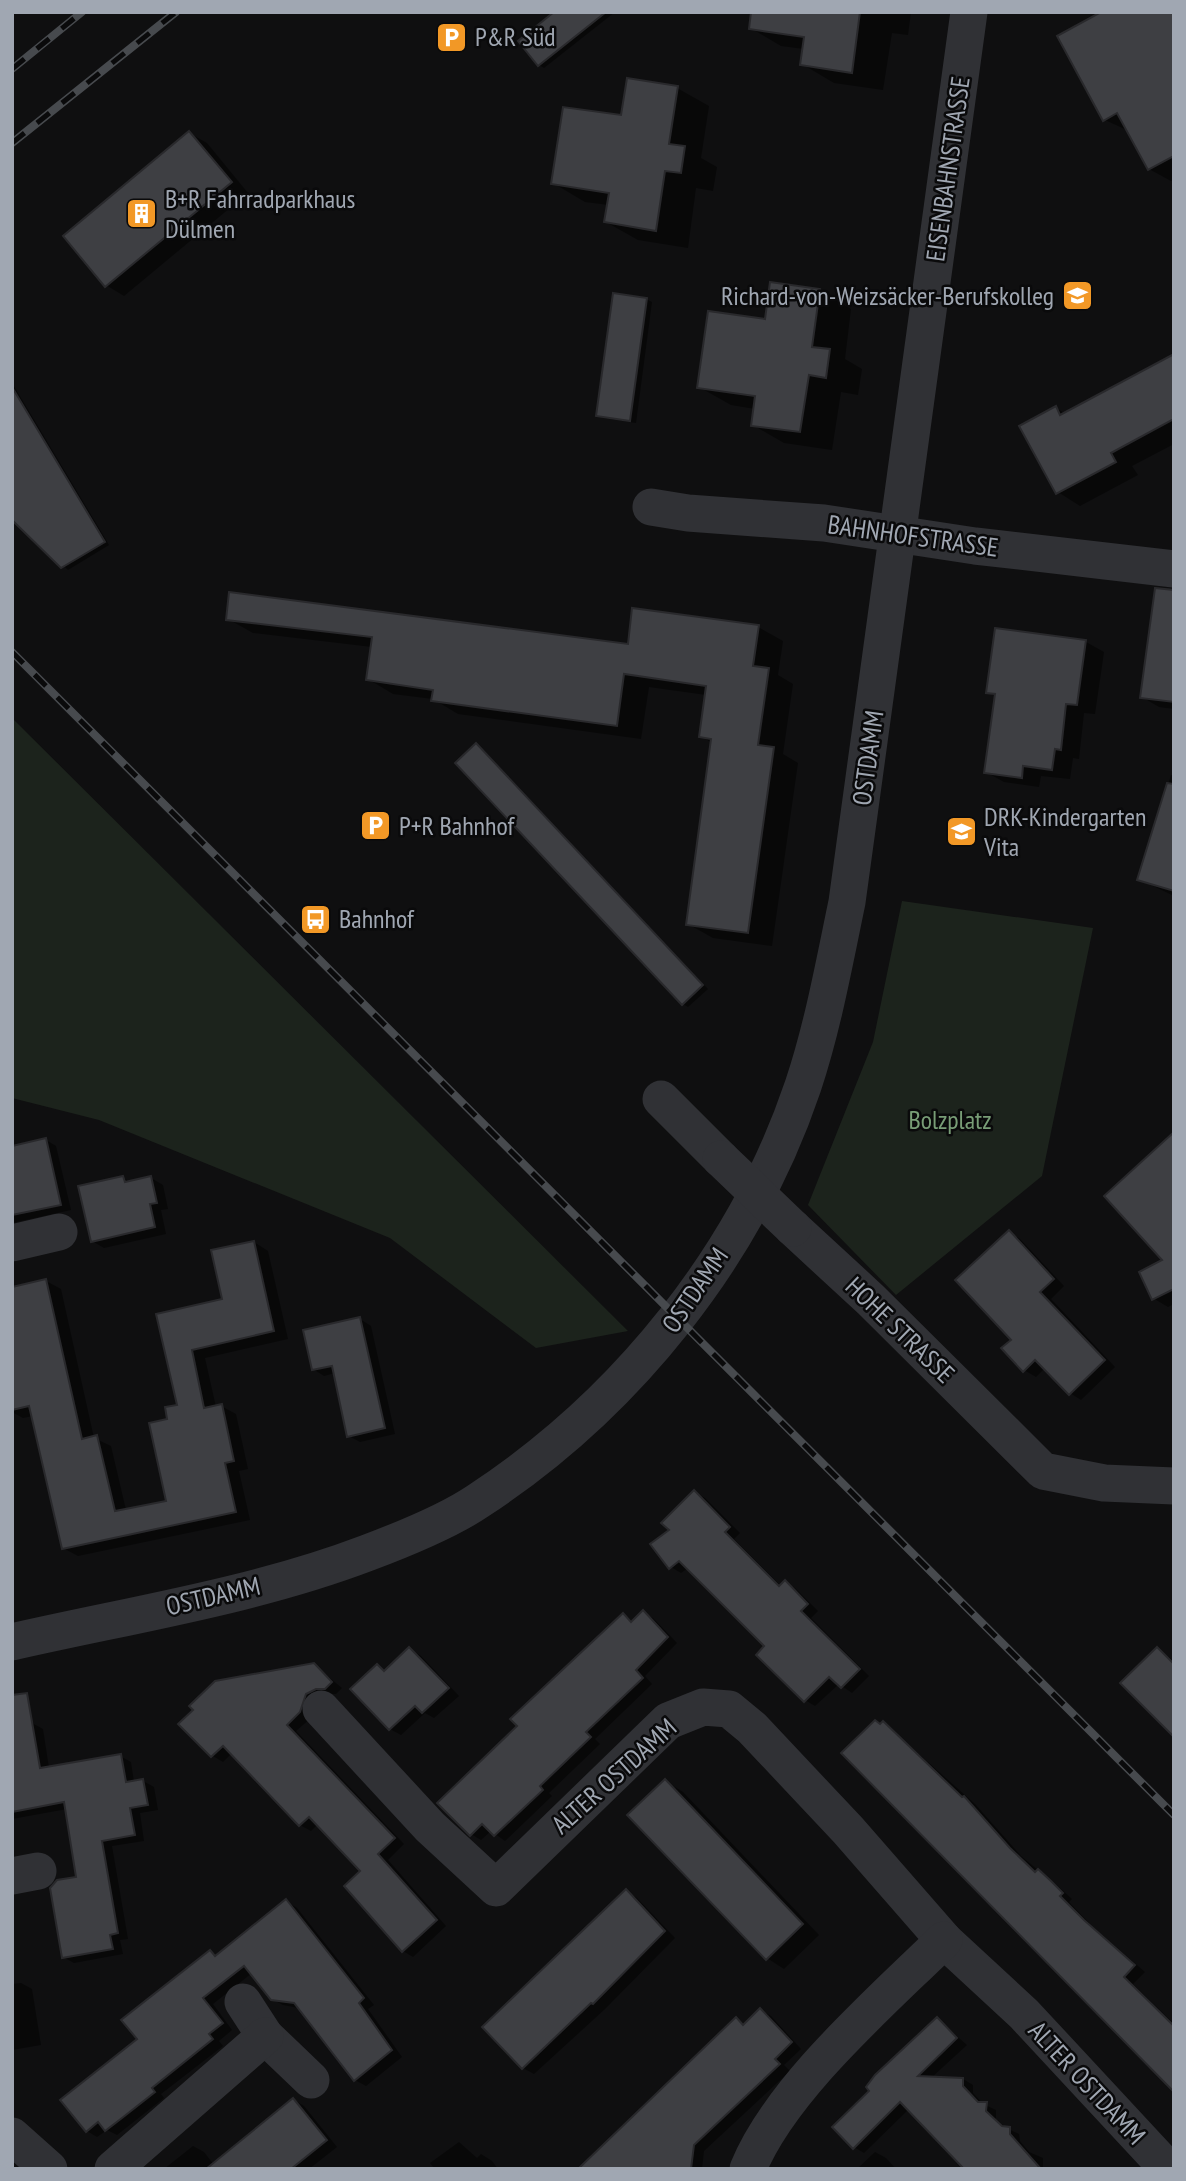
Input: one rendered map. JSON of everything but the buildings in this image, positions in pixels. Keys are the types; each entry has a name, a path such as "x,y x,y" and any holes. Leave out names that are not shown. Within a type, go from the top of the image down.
{"street":[{"name":"EISENBAHNSTRASSE","path":"898,533 969,12"},
{"name":"BAHNHOFSTRASSE","path":"651,507 898,533 975,546 1174,569"},
{"name":"OSTDAMM","path":"12,1642 308,1574 370,1552 476,1503 576,1426 668,1333 745,1216 774,1157 806,1074 825,1008 847,902 898,533"},
{"name":"HOHE STRASSE","path":"661,1099 871,1300 1043,1471 1104,1483 1174,1486"},
{"path":"12,1243 60,1232"},
{"name":"ALTER OSTDAMM","path":"321,1709 430,1827 496,1888 668,1721 703,1707 729,1709 752,1727 848,1830 944,1940 1024,2014 1168,2169"},
{"path":"748,2169 759,2142 821,2062 944,1940"},
{"path":"243,2002 265,2036 312,2080"},
{"path":"113,2169 265,2036"},
{"path":"12,2136 49,2169"}],"green space":[{"path":"12,718 628,1331 536,1348 390,1238 99,1120 12,1098"},
{"name":"Bolzplatz","path":"902,901 1093,928 1042,1176 896,1295 808,1205 873,1042"}],"railway":[{"path":"12,69 82,12"},
{"path":"12,143 176,12"},
{"path":"12,652 1174,1815"}],"place":[{"name":"P&R Süd","path":"452,37"},
{"name":"B+R Fahrradparkhaus Dülmen","path":"142,214"},
{"name":"Richard-von-Weizsäcker-Berufskolleg","path":"1077,296"},
{"name":"P+R Bahnhof","path":"376,826"},
{"name":"DRK-Kindergarten Vita","path":"961,832"},
{"name":"Bahnhof","path":"316,919"}]}
